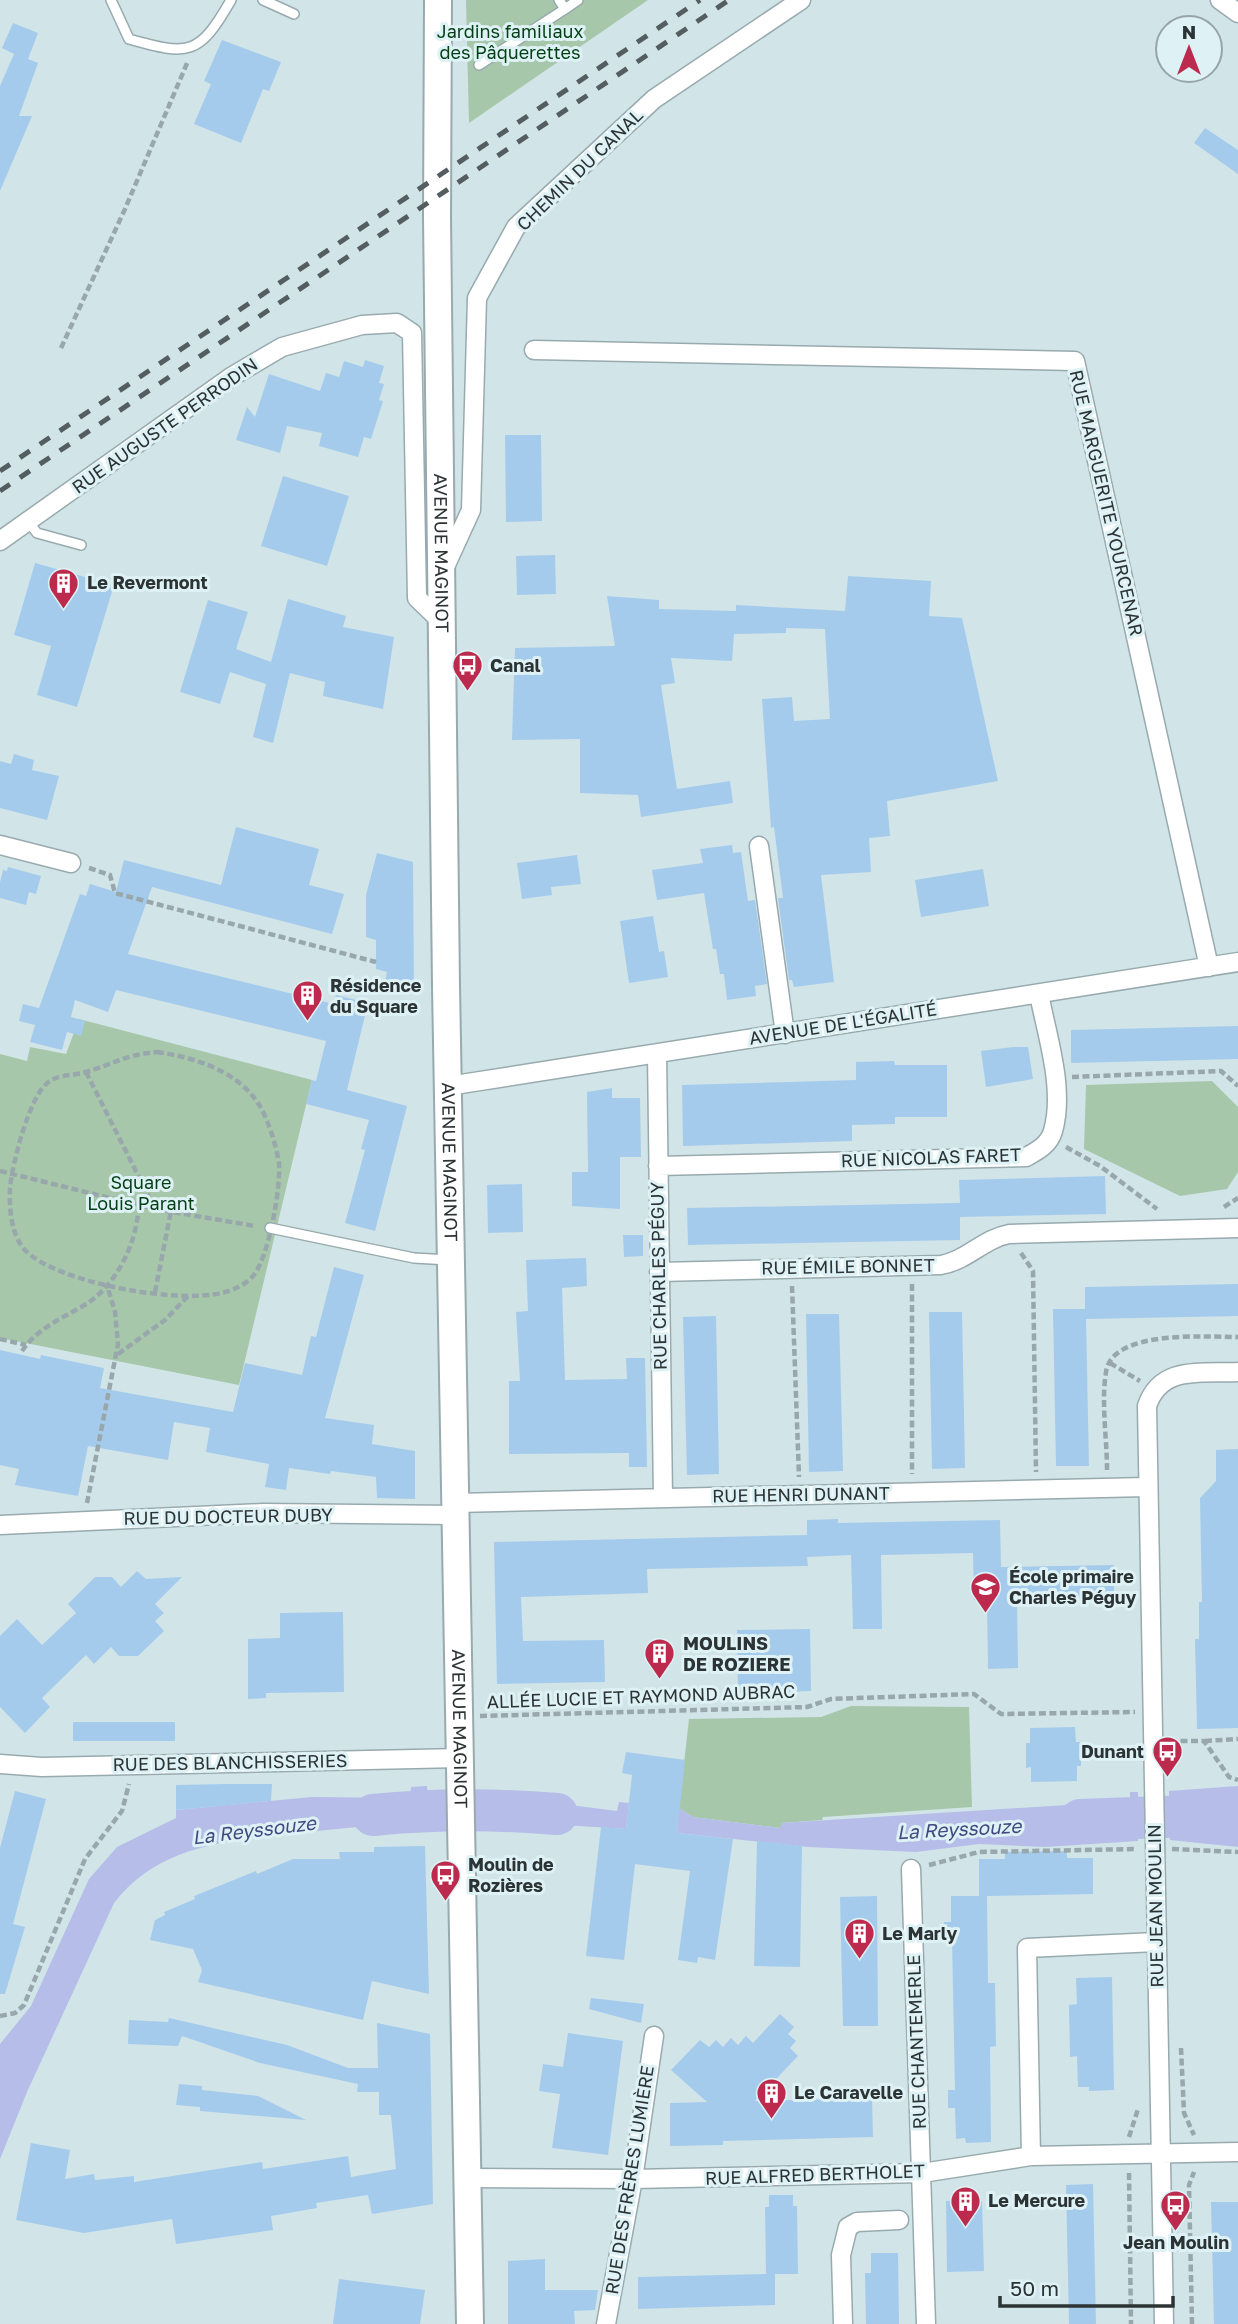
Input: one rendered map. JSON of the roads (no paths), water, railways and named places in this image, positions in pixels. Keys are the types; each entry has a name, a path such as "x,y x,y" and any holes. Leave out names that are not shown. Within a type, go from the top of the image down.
{"main road":[{"name":"AVENUE MAGINOT","path":"438,0 437,217 448,1086 470,2324"}],"street":[{"name":"CHEMIN DU CANAL","path":"443,573 471,510 477,298 516,228 654,99 801,0"},
{"path":"1220,0 1238,13"},
{"name":"RUE AUGUSTE PERRODIN","path":"0,541 231,377 282,347 362,326 397,323 412,333 417,598 444,624"},
{"name":"RUE MARGUERITE YOURCENAR","path":"534,350 1075,361 1209,967"},
{"path":"0,845 71,863"},
{"path":"759,846 785,1034"},
{"name":"AVENUE DE L'ÉGALITÉ","path":"448,1086 1238,962"},
{"name":"RUE NICOLAS FARET","path":"658,1166 1026,1157 1042,1149 1053,1133 1056,1103 1039,993"},
{"name":"RUE CHARLES PÉGUY","path":"657,1054 663,1498"},
{"name":"RUE ÉMILE BONNET","path":"659,1272 909,1266 960,1262 993,1237 1009,1234 1238,1228"},
{"name":"RUE JEAN MOULIN","path":"1164,2324 1156,1942 1146,1849 1153,1787 1146,1487 1147,1406 1153,1389 1168,1377 1238,1372"},
{"name":"RUE HENRI DUNANT","path":"455,1509 663,1498 1146,1487"},
{"name":"RUE DU DOCTEUR DUBY","path":"0,1525 263,1513 455,1509"},
{"name":"RUE DES BLANCHISSERIES","path":"0,1764 42,1767 460,1766"},
{"name":"RUE CHANTEMERLE","path":"911,1869 926,2324"},
{"path":"1031,2156 1027,1948 1156,1942"},
{"name":"RUE DES FRÈRES LUMIÈRE","path":"606,2324 633,2179 654,2036"},
{"name":"RUE ALFRED BERTHOLET","path":"467,2178 633,2179 922,2173 1031,2156 1238,2152"},
{"path":"843,2324 841,2255 848,2227 857,2222 899,2220"}],"lane":[{"path":"111,0 129,39 173,51 193,47 212,33 231,0"},
{"path":"263,0 294,14"},
{"path":"559,0 565,9"},
{"path":"479,65 578,0"},
{"path":"28,521 37,533 81,545"},
{"path":"270,1228 414,1258 451,1260"}],"water":[{"path":"427,1786 430,1823 352,1827 227,1842 177,1856 154,1867 133,1883 114,1903 27,2092 0,2159 0,2044 31,2006 89,1879 117,1847 176,1818 176,1810 312,1797 410,1798 411,1787"},
{"path":"1238,1786 1238,1847 1170,1840 1169,1791"},
{"path":"1130,1792 1138,1792 1138,1841 1045,1847 979,1844 916,1852 809,1847 677,1833 679,1808 693,1817 781,1828 781,1823 1130,1801"},
{"path":"500,1796 617,1811 619,1802 629,1803 626,1829 500,1821"}],"waterway":[{"name":"La Reyssouze","path":"373,1815 465,1810 557,1814"},
{"name":"La Reyssouze","path":"1080,1820 1218,1815 1238,1823"}],"railway":[{"path":"0,471 700,0"},
{"path":"0,491 729,0"}],"place":[{"name":"Le Revermont","path":"64,610"},
{"name":"Canal","path":"467,693"},
{"name":"Résidence du Square","path":"307,1023"},
{"name":"École primaire Charles Péguy","path":"986,1614"},
{"name":"MOULINS DE ROZIERE","path":"660,1681"},
{"name":"Dunant","path":"1167,1779"},
{"name":"Moulin de Rozières","path":"445,1902"},
{"name":"Le Marly","path":"859,1961"},
{"name":"Le Caravelle","path":"771,2120"},
{"name":"Le Mercure","path":"965,2228"},
{"name":"Jean Moulin","path":"1176,2232"}],"park label":[{"name":"Jardins familiaux des Pâquerettes","path":"510,42"},
{"name":"Square Louis Parant","path":"141,1193"}]}
